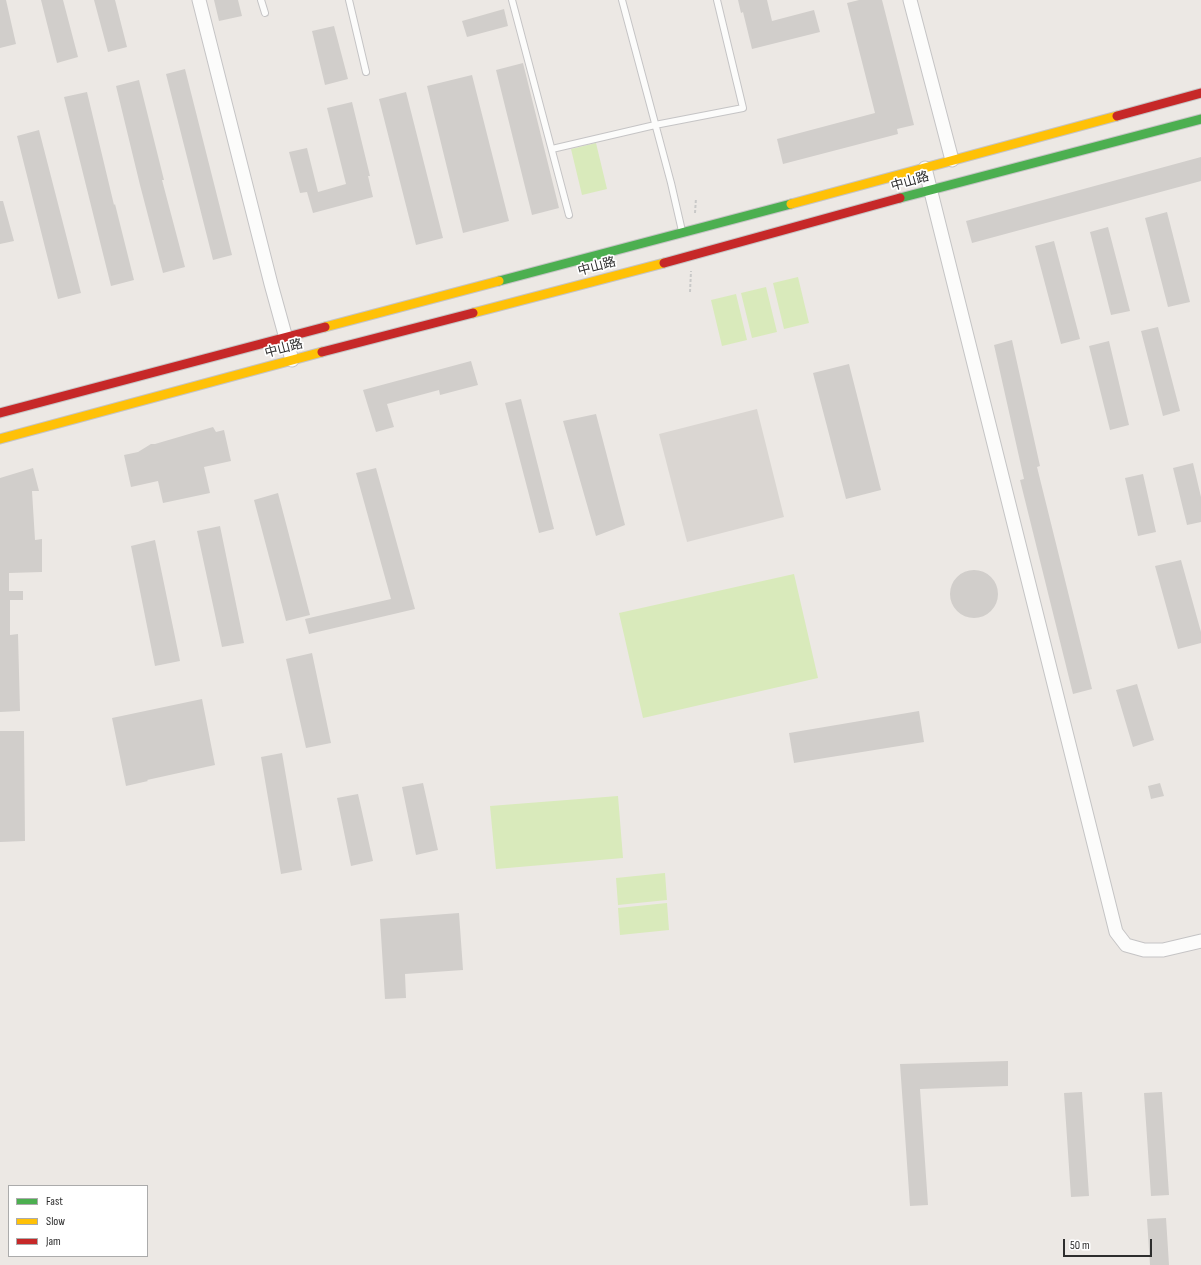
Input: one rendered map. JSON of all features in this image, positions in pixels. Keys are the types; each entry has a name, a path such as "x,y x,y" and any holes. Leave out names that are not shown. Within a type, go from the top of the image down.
{"main road":[{"name":"中山路","path":"0,413 925,168 1201,93"},
{"name":"中山路","path":"0,439 292,360 700,254 930,190 1201,119"}],"street":[{"path":"199,0 270,284 292,360"},
{"path":"910,0 952,160"},
{"path":"925,168 1116,932 1126,945 1144,950 1163,950 1201,941"}],"lane":[{"path":"261,0 265,13"},
{"path":"348,0 366,72"},
{"path":"512,0 569,215"},
{"path":"622,0 682,232"},
{"path":"552,149 655,124 743,108 717,0"}],"green space":[{"path":"596,143 607,189 582,195 571,149"},
{"path":"798,277 809,323 784,329 773,283"},
{"path":"766,287 777,332 752,338 741,293"},
{"path":"736,294 747,340 722,346 711,300"},
{"path":"794,574 818,678 643,718 619,613"},
{"path":"618,796 623,858 496,869 490,806"},
{"path":"665,873 667,900 618,905 616,878"},
{"path":"667,903 669,930 620,935 618,908"}],"shaded area":[{"path":"757,409 784,517 687,542 659,434"}],"building":[{"path":"0,0 6,0 16,44 0,48"},
{"path":"41,0 63,0 78,57 57,63"},
{"path":"94,0 115,0 127,47 108,52"},
{"path":"214,0 238,0 242,16 219,21"},
{"path":"738,0 767,0 772,21 814,10 820,32 752,49 743,12 741,13"},
{"path":"859,0 882,0 914,125 897,129 898,134 783,164 777,139 875,113 847,3"},
{"path":"504,9 508,26 467,37 462,21"},
{"path":"334,26 348,79 325,85 312,31"},
{"path":"523,63 559,208 532,215 496,70"},
{"path":"185,69 232,255 213,260 166,74"},
{"path":"472,75 509,221 463,233 427,86"},
{"path":"139,80 164,180 162,180 185,267 163,273 116,86"},
{"path":"87,92 114,205 115,204 134,280 111,286 64,97"},
{"path":"406,92 443,238 416,245 379,99"},
{"path":"352,102 370,176 368,176 373,197 313,213 307,192 300,193 289,152 307,148 318,192 346,184 327,108"},
{"path":"39,130 81,293 58,299 17,136"},
{"path":"1201,157 1201,181 972,243 966,221"},
{"path":"0,201 3,201 14,241 0,244"},
{"path":"1167,212 1190,302 1168,307 1145,218"},
{"path":"1108,227 1130,311 1111,315 1090,232"},
{"path":"1054,241 1080,339 1061,344 1035,246"},
{"path":"1158,327 1180,411 1163,416 1141,331"},
{"path":"1012,340 1040,466 1037,467 1092,689 1073,694 1020,480 1024,479 994,345"},
{"path":"1109,341 1129,425 1110,430 1089,346"},
{"path":"471,361 478,385 440,395 439,390 387,404 394,427 376,432 363,390"},
{"path":"849,364 881,490 846,499 813,373"},
{"path":"521,399 554,529 539,533 505,403"},
{"path":"596,414 625,525 596,536 563,421"},
{"path":"213,427 216,432 224,430 231,461 204,467 210,493 163,503 158,481 131,487 124,455 138,452 151,444"},
{"path":"1193,463 1201,497 1201,522 1187,525 1173,468"},
{"path":"33,468 39,491 32,491 35,540 42,539 42,572 9,573 9,591 23,591 23,600 10,600 10,635 18,634 20,711 0,712 0,478"},
{"path":"376,468 415,609 309,634 305,619 391,599 356,473"},
{"path":"1143,474 1156,532 1138,536 1125,478"},
{"path":"278,493 310,615 286,621 254,500"},
{"path":"220,526 244,643 222,647 197,531"},
{"path":"155,540 180,661 155,666 131,546"},
{"path":"1181,560 1201,632 1201,643 1178,649 1155,566"},
{"path":"974,570 983,572 991,577 996,585 998,594 996,603 991,611 983,616 974,618 965,616 957,611 952,603 950,594 952,585 957,577 965,572"},
{"path":"312,653 331,743 306,748 286,659"},
{"path":"1137,684 1154,740 1133,747 1116,690"},
{"path":"202,699 215,765 126,786 112,718"},
{"path":"919,711 924,742 794,763 789,733"},
{"path":"0,731 24,731 25,841 0,842"},
{"path":"282,753 302,870 281,874 261,757"},
{"path":"423,783 438,850 416,855 402,787"},
{"path":"1160,783 1164,796 1151,799 1148,786"},
{"path":"358,794 373,861 351,866 337,798"},
{"path":"459,913 463,970 405,974 406,998 385,999 380,919"},
{"path":"1008,1061 1008,1086 920,1089 928,1205 910,1206 900,1064"},
{"path":"1082,1092 1089,1196 1071,1197 1064,1093"},
{"path":"1162,1092 1169,1195 1151,1196 1144,1093"},
{"path":"1166,1218 1169,1265 1150,1265 1147,1219"}],"traffic: fast":[{"path":"900,198 1201,119"},
{"path":"499,281 791,204"}],"traffic: slow":[{"path":"791,204 1117,116"},
{"path":"473,313 664,263"},
{"path":"325,327 499,281"},
{"path":"0,439 322,352"}],"traffic: jam":[{"path":"1117,116 1201,93"},
{"path":"664,263 900,198"},
{"path":"322,352 473,313"},
{"path":"0,413 325,327"}]}
